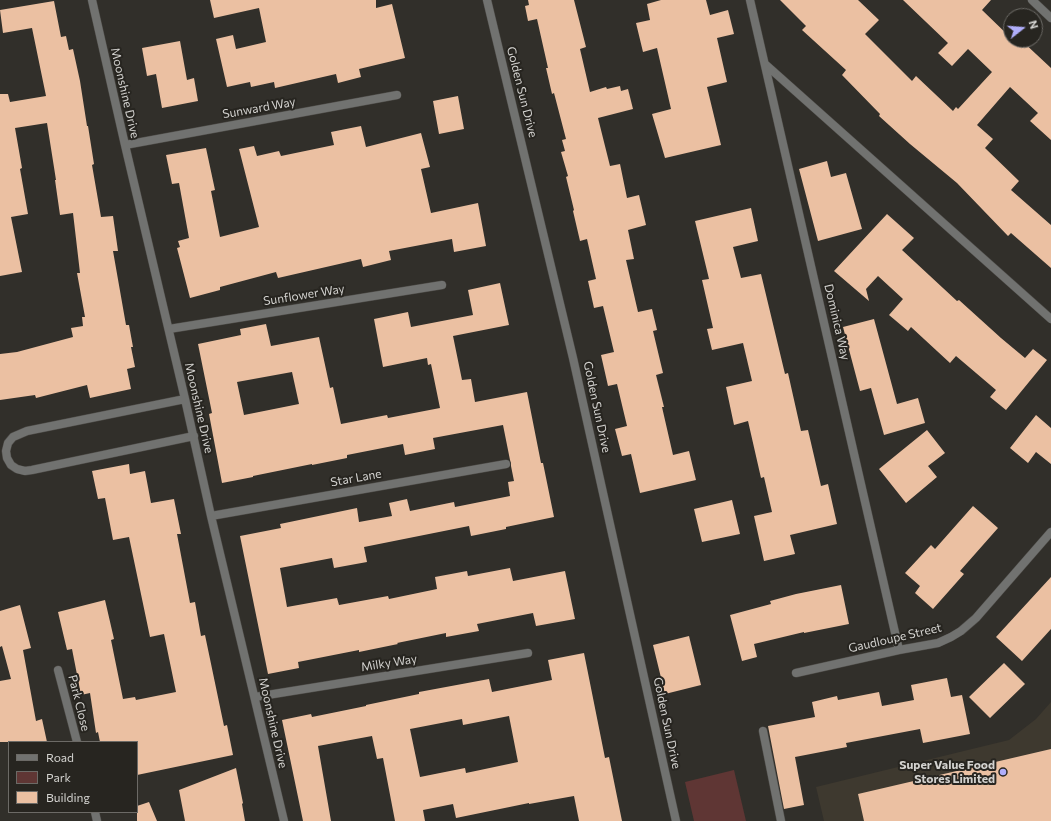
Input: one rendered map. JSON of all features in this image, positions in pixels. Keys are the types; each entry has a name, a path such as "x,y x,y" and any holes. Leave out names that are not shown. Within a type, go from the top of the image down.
{"street":[{"name":"Moonshine Drive","path":"92,0 186,399 210,516 284,821"},
{"name":"Golden Sun Drive","path":"487,0 573,358 676,821"},
{"name":"Dominica Way","path":"750,0 900,650"},
{"path":"1032,0 1051,18"},
{"path":"765,64 1051,319"},
{"name":"Sunward Way","path":"125,145 398,95"},
{"name":"Sunflower Way","path":"169,329 442,285"},
{"path":"186,399 27,431 13,437 8,443 6,451 7,458 11,465 17,469 25,471 194,436"},
{"name":"Star Lane","path":"210,516 506,464"},
{"name":"Gaudloupe Street","path":"796,673 938,643 951,637 965,628 976,618 1051,532"},
{"name":"Milky Way","path":"255,697 528,653"},
{"name":"Park Close","path":"58,670 77,741"},
{"path":"763,731 781,821"}],"shaded area":[{"name":"Super Value Food Stores Limited","path":"1051,702 1051,821 824,821 816,787 1009,740 1036,719"}],"green space":[{"path":"734,770 746,821 694,821 685,782"}],"building":[{"path":"210,0 376,0 376,8 392,4 405,58 359,69 361,77 338,83 336,74 275,88 274,82 251,87 250,82 227,87 216,39 233,35 236,49 266,42 259,8 214,18"},
{"path":"528,0 574,0 586,47 580,49 590,92 606,87 607,89 620,86 621,91 628,89 633,109 598,118 610,166 620,164 627,198 639,195 646,225 628,230 634,259 626,260 638,312 652,309 657,330 653,331 663,373 656,375 673,455 689,451 696,480 640,493 631,454 622,456 615,429 627,426 617,384 608,386 601,355 614,352 603,306 594,308 588,281 596,279 587,239 580,241 566,177 568,176 561,152 565,151 562,140 566,139 554,93 552,94 537,19 528,21 525,6 529,5"},
{"path":"661,0 706,0 710,15 728,10 734,34 717,38 727,82 707,87 721,145 665,158 652,114 671,109 657,48 643,52 636,23 650,20 647,4"},
{"path":"780,0 858,0 879,20 865,34 912,81 916,76 953,111 956,107 958,109 992,72 968,49 952,66 938,53 948,43 903,0 991,0 982,10 1003,30 1003,48 1030,48 1051,68 1051,140 1030,121 1038,113 1010,87 977,125 993,139 985,148 1019,181 1011,190 1051,225 1051,268 1011,233 1008,236 957,183 879,116 880,114 842,75 846,70 802,30 806,26"},
{"path":"54,1 61,37 66,36 69,50 73,49 80,81 101,217 113,216 118,251 113,251 126,325 129,325 135,367 127,369 131,389 90,398 87,385 36,398 35,395 0,400 0,354 17,352 73,337 71,328 83,326 82,317 85,317 77,273 80,273 73,213 60,215 47,123 15,128 28,214 11,217 22,272 0,276 0,94 8,94 10,102 46,96 32,28 3,33 0,10"},
{"path":"180,41 187,80 194,78 198,101 162,108 156,74 147,76 142,48"},
{"path":"458,96 464,129 439,134 433,101"},
{"path":"361,126 366,147 421,133 430,167 421,169 431,213 478,203 486,246 454,252 452,239 389,251 391,260 363,267 361,259 278,278 276,272 220,287 220,290 190,298 177,248 180,247 178,241 189,238 179,183 172,184 166,155 206,148 215,190 211,191 220,237 259,227 239,149 254,146 257,156 279,151 281,156 334,145 331,132"},
{"path":"827,161 831,177 846,173 862,229 818,241 799,169"},
{"path":"751,208 758,241 733,247 741,278 761,274 785,374 788,373 801,431 808,430 821,486 828,484 837,524 790,535 795,554 764,561 754,516 772,512 764,477 761,478 748,421 734,425 726,387 752,381 743,343 712,350 707,329 713,328 702,280 709,279 695,221"},
{"path":"887,214 914,238 902,250 957,301 959,300 1025,358 1033,349 1047,360 1006,410 990,397 996,390 956,356 950,363 911,327 908,331 889,315 903,299 878,276 866,289 869,301 834,271"},
{"path":"500,283 509,325 453,336 462,380 471,379 475,402 527,392 541,463 543,463 554,517 471,536 469,526 364,547 367,562 334,568 332,558 280,568 287,607 337,598 339,605 388,596 389,599 437,589 435,577 467,571 468,576 510,568 513,581 565,571 575,619 536,626 533,613 477,624 479,631 446,637 446,633 359,652 359,650 298,662 299,668 268,674 240,536 281,528 280,524 357,508 359,522 392,516 389,503 407,499 410,511 454,502 455,507 510,496 508,482 514,481 503,425 433,438 435,449 405,455 403,444 347,455 347,458 222,483 209,414 212,413 198,344 241,335 240,329 266,324 271,346 319,337 330,388 333,387 341,424 387,415 388,418 440,408 431,364 428,365 427,358 383,367 374,319 408,312 411,327 473,315 468,290","holes":["292,372 299,404 244,415 237,382"]},
{"path":"874,319 897,404 918,398 925,423 884,435 871,388 860,391 843,327"},
{"path":"1036,415 1051,428 1051,464 1036,452 1028,463 1010,448"},
{"path":"927,430 945,453 928,466 937,477 906,503 879,469"},
{"path":"129,464 130,474 145,471 151,503 174,499 181,534 177,534 190,603 195,602 201,636 205,635 224,726 227,725 233,755 138,775 138,741 100,741 98,732 96,733 90,693 81,695 72,649 67,650 58,612 105,600 114,639 111,640 123,699 135,697 136,700 176,692 164,634 150,637 129,537 113,540 105,498 98,499 92,471"},
{"path":"732,500 740,534 702,542 694,509"},
{"path":"973,506 998,528 960,571 964,574 933,609 915,593 920,586 905,573 931,545 935,549"},
{"path":"1051,577 1051,629 1022,661 996,637"},
{"path":"841,585 849,624 804,632 754,644 757,657 742,661 730,615 771,604 770,601"},
{"path":"20,605 31,648 23,650 36,721 42,719 47,741 0,742 0,681 11,679 2,646 0,647 0,611"},
{"path":"689,636 701,685 665,694 653,645"},
{"path":"584,653 605,758 609,757 622,821 579,821 574,796 529,803 456,818 453,804 423,810 425,821 395,821 383,758 377,759 372,736 318,746 331,821 303,821 282,720 311,714 312,717 419,694 419,692 489,679 492,692 552,680 548,660","holes":["509,716 518,762 466,773 465,768 420,777 410,729 462,719 463,725"]},
{"path":"1004,663 1025,684 990,718 969,697"},
{"path":"947,678 951,697 962,695 970,734 923,743 920,729 846,743 847,747 795,757 804,805 784,809 768,726 815,717 812,702 837,696 838,700 879,692 882,706 914,700 911,685"},
{"name":"Super Value Food Stores Limited","path":"1051,749 1051,821 864,821 858,794"},
{"path":"236,768 245,821 185,821 179,790"},
{"path":"149,802 157,821 137,821 138,806"}],"place":[{"name":"Super Value Food Stores Limited","path":"1003,772"}]}
